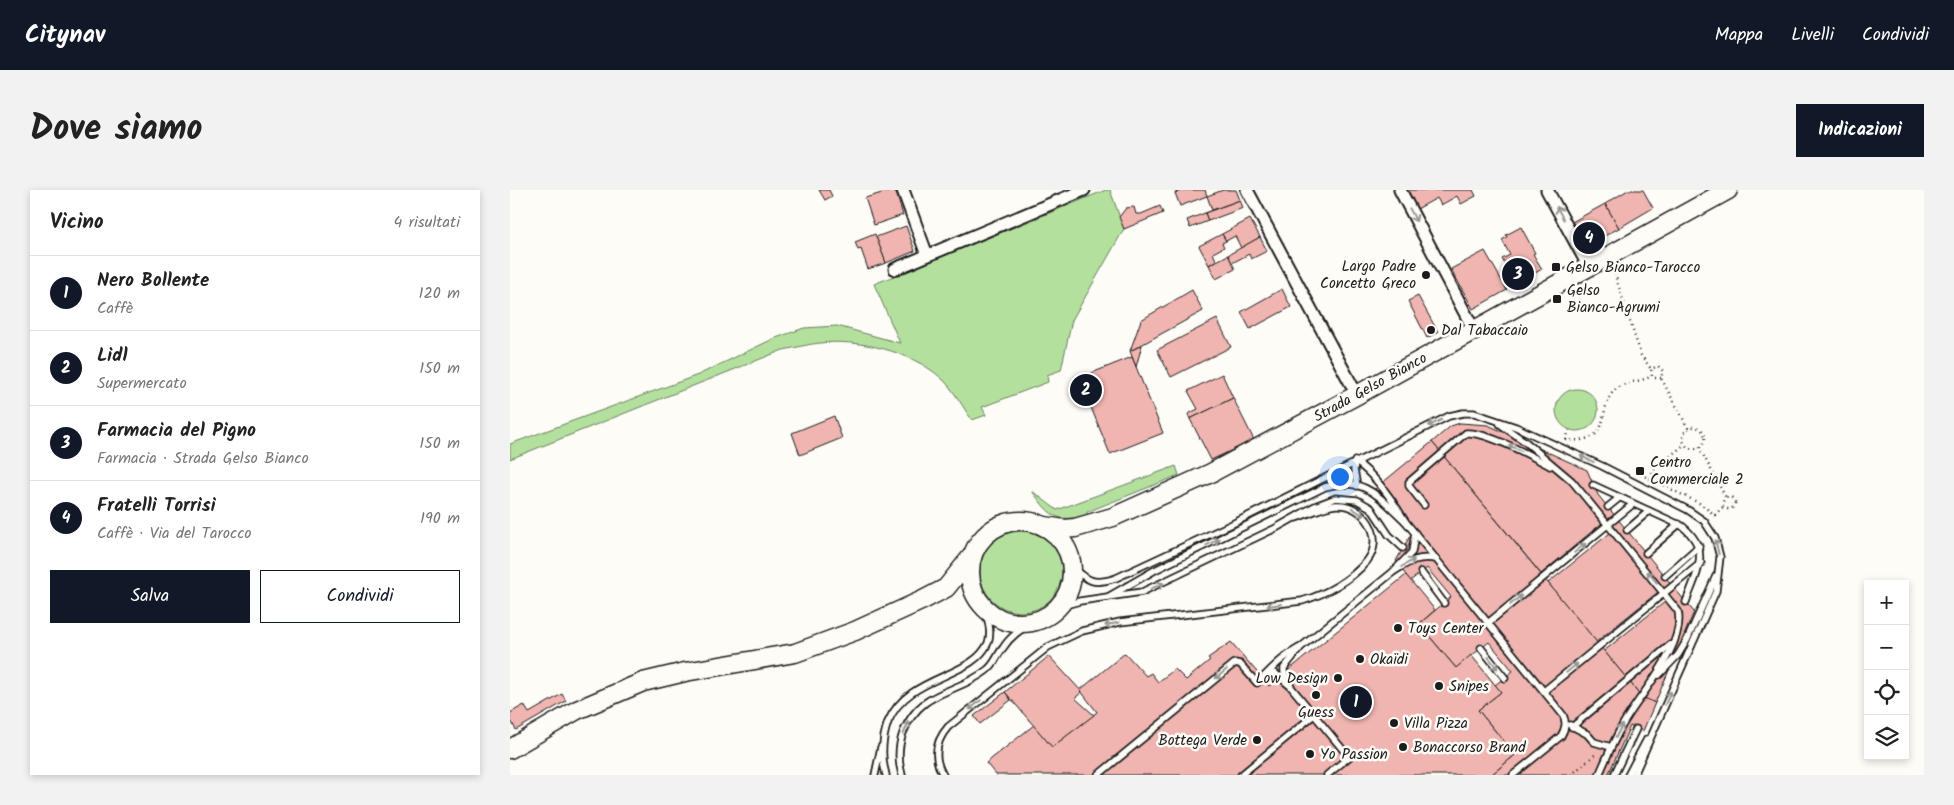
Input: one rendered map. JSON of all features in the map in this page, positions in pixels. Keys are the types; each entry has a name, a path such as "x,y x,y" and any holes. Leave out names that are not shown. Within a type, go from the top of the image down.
{"main road":[{"name":"Strada Gelso Bianco","path":"1045,526 1064,529 1075,528 1113,517 1210,473 1357,395 1728,190"},
{"name":"Strada Gelso Bianco","path":"1071,563 1074,549 1085,535 1113,517"},
{"path":"510,749 577,710 643,682 685,672 795,653 856,631 946,588 971,557 983,537 1002,524 1024,520 1045,526 1052,531 1064,544 1071,563 1070,588 1052,613 1026,623 1009,622 992,615 983,607 972,591 969,565 971,557"},
{"path":"923,600 946,595 957,595 983,607"}],"street":[{"path":"903,190 927,255"},
{"path":"895,269 1084,190"},
{"path":"1247,190 1357,395"},
{"path":"1400,190 1474,330"},
{"path":"1547,190 1589,267"}],"lane":[{"path":"1071,563 1082,575 1093,582 1116,578 1232,524 1449,416 1474,413 1516,427 1602,466 1697,514 1715,538 1720,557 1716,591 1634,775"},
{"path":"1489,418 1527,442 1558,471 1572,481 1674,604 1680,617 1673,643 1654,680 1622,725 1599,775"},
{"path":"1424,505 1409,486 1409,482 1466,433 1472,432 1501,442 1558,471"},
{"path":"1355,462 1354,470 1357,486"},
{"path":"1355,462 1368,472 1572,727 1587,734 1594,742 1611,747"},
{"path":"1108,597 1155,570 1325,487 1344,484 1372,491 1406,521"},
{"path":"1593,485 1679,524 1690,532 1699,546 1701,563 1686,602"},
{"path":"1058,607 1080,601 1142,592 1336,498 1357,500 1371,508 1389,535 1403,548"},
{"path":"1608,507 1619,498"},
{"path":"1488,623 1633,504"},
{"path":"943,775 937,764 937,746 940,736 948,727 1048,647 1082,631 1120,622 1302,601 1328,592 1357,570 1370,556 1374,540 1370,524 1357,510 1350,506 1335,505 1296,518"},
{"path":"1627,530 1649,511"},
{"path":"1646,553 1679,524"},
{"path":"1098,775 1235,663 1240,664 1256,683 1270,669 1301,647 1393,572 1412,552 1415,533"},
{"path":"1665,576 1699,546"},
{"path":"1393,572 1421,557 1436,559"},
{"path":"1544,691 1701,563"},
{"path":"1421,572 1444,603"},
{"path":"1654,680 1678,655 1687,640 1718,572"},
{"path":"875,775 876,762 890,719 908,695 921,686 980,656 988,643 990,634 983,607"},
{"path":"902,775 898,759 902,737 908,722 917,710 936,696 988,670 1008,640 1035,621"},
{"path":"1572,727 1673,643"},
{"path":"1291,687 1284,668 1301,647"},
{"path":"1482,648 1504,678"},
{"path":"1262,678 1275,673 1291,687 1349,757 1327,775"},
{"path":"1242,775 1314,715"},
{"path":"1628,775 1636,757 1660,716"},
{"path":"1513,775 1561,736 1566,720"},
{"path":"1614,775 1636,729"},
{"path":"883,740 886,775"}],"path":[{"path":"1609,256 1641,355 1651,369 1652,376"},
{"path":"1651,369 1658,366 1662,368 1661,378 1688,428"},
{"path":"1652,376 1654,378 1661,378"},
{"path":"1562,442 1586,439 1598,432 1603,425 1608,399 1614,392 1631,381 1645,380 1652,376"},
{"path":"1698,427 1704,434 1705,440 1699,447 1694,449 1685,444 1683,436 1688,428 1698,427"},
{"path":"1566,440 1569,430"},
{"path":"1651,478 1653,470 1685,444"},
{"path":"1699,447 1726,498"},
{"path":"1726,498 1733,498 1736,504 1734,508 1727,509 1724,506 1723,503 1726,498"},
{"path":"1572,775 1597,753"}],"green space":[{"path":"1110,190 1124,229 1072,320 1061,370 1047,375 1048,382 982,407 986,415 972,420 945,381 914,360 867,345 835,342 820,343 783,350 510,459 510,444 698,375 773,339 804,328 837,326 900,343 874,284"},
{"path":"1577,389 1592,395 1598,410 1592,425 1577,431 1562,425 1556,410 1562,395"},
{"path":"1176,466 1179,475 1076,518 1060,518 1049,512 1032,491 1057,510"},
{"path":"1021,530 1037,533 1050,542 1059,555 1062,571 1059,587 1050,600 1037,609 1021,612 1005,609 992,600 983,587 980,571 983,555 992,542 1005,533"}],"building":[{"path":"819,190 829,190 832,196 825,200"},
{"path":"895,190 903,215 874,225 865,198"},
{"path":"1184,190 1205,190 1207,196 1180,206 1175,193"},
{"path":"1223,190 1236,190 1240,200 1212,210 1207,196"},
{"path":"1411,190 1473,190 1476,196 1461,204 1457,196 1441,205 1437,198 1417,209 1408,192"},
{"path":"1628,190 1643,190 1653,208 1619,228 1605,204"},
{"path":"1240,200 1243,208 1208,221 1205,213"},
{"path":"1605,204 1619,228 1586,246 1572,222"},
{"path":"1160,206 1163,213 1124,229 1119,217 1126,208 1134,207 1136,214 1141,214"},
{"path":"1205,213 1208,221 1190,228 1187,220"},
{"path":"1250,219 1260,237 1241,248 1235,236 1226,241 1222,234"},
{"path":"906,226 915,251 886,263 876,237"},
{"path":"1521,227 1542,269 1516,284 1502,259 1510,255 1502,240 1507,237 1506,235"},
{"path":"875,234 886,263 868,269 861,249 858,250 855,242"},
{"path":"1222,234 1226,241 1222,243 1224,247 1213,253 1216,260 1209,265 1199,246"},
{"path":"1260,237 1267,251 1251,259 1249,254 1232,263 1228,255"},
{"path":"1485,251 1507,290 1473,309 1451,269"},
{"path":"1228,255 1235,269 1216,279 1209,265"},
{"path":"1282,289 1291,307 1250,329 1241,312"},
{"path":"1192,290 1203,311 1130,351 1141,320"},
{"path":"1418,296 1438,332 1427,338 1408,301"},
{"path":"1217,319 1231,347 1171,377 1157,350"},
{"path":"1142,345 1136,367 1130,351"},
{"path":"1132,357 1163,433 1110,454 1079,378"},
{"path":"1222,374 1233,398 1190,419 1188,414 1198,409 1188,391"},
{"path":"1233,398 1254,440 1211,460 1190,419"},
{"path":"834,416 842,438 800,455 792,433"},
{"path":"1460,423 1488,425 1587,470 1598,495 1694,612 1655,703 1642,697 1604,651 1666,601 1658,592 1596,642 1548,583 1610,533 1602,523 1541,574 1432,442 1451,426"},
{"path":"1432,442 1642,697 1655,703 1643,731 1630,726 1608,775 1491,775 1515,755 1478,710 1501,692 1495,685 1513,671 1489,642 1456,668 1419,624 1451,597 1427,568 1410,581 1396,561 1411,534 1384,501 1370,493"},
{"path":"1406,575 1435,610 1419,624 1456,668 1471,655 1501,692 1478,710 1515,755 1491,775 996,775 986,763 1034,725 1052,747 1097,712 1080,690 1125,653 1146,676 1151,673 1158,682 1175,669 1186,680 1210,660 1208,658 1231,642 1269,686"},
{"path":"1049,656 1082,692 1075,698 1094,715 1052,747 1005,692"},
{"path":"1005,692 1011,700 980,724 974,716"},
{"path":"562,694 566,701 516,730 510,719 510,713 524,705 529,713"}],"place":[{"name":"Fratelli Torrisi","path":"1589,238"},
{"name":"Gelso Bianco-Tarocco","path":"1556,267"},
{"name":"Farmacia del Pigno","path":"1518,274"},
{"name":"Largo Padre Concetto Greco","path":"1426,275"},
{"name":"Gelso Bianco-Agrumi","path":"1557,299"},
{"name":"Dal Tabaccaio","path":"1431,330"},
{"name":"Lidl","path":"1086,390"},
{"name":"Centro Commerciale 2","path":"1640,471"},
{"name":"Toys Center","path":"1398,628"},
{"name":"Okaïdi","path":"1360,659"},
{"name":"Low Design","path":"1338,678"},
{"name":"Snipes","path":"1439,686"},
{"name":"Guess","path":"1316,695"},
{"name":"Nero Bollente","path":"1356,702"},
{"name":"Villa Pizza","path":"1394,723"},
{"name":"Bottega Verde","path":"1257,740"},
{"name":"Bonaccorso Brand","path":"1403,747"},
{"name":"Yo Passion","path":"1310,754"}]}
